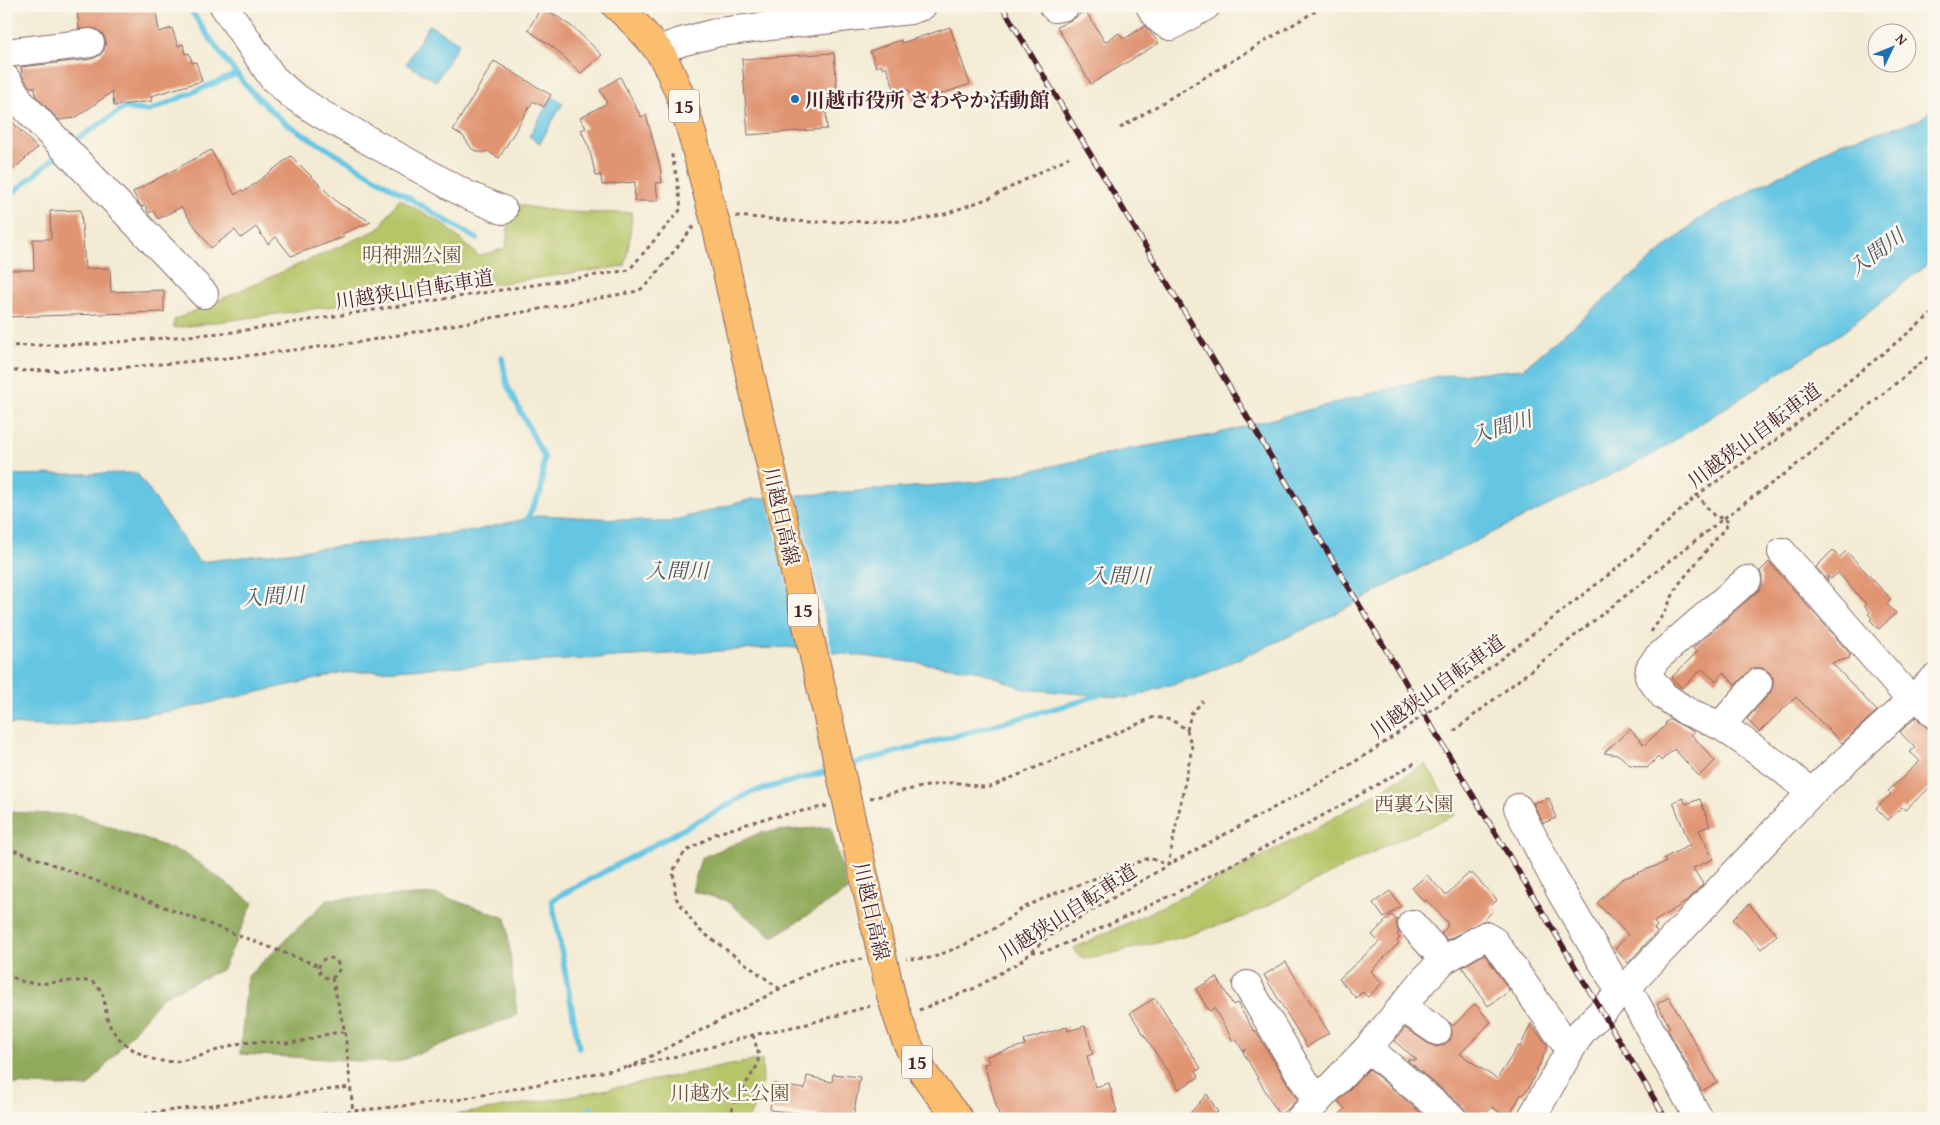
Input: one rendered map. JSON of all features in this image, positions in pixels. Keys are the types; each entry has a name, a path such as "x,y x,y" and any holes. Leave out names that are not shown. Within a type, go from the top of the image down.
{"main road":[{"name":"川越日高線","path":"616,6 636,24 658,50 668,67 688,116 716,224 882,1000 902,1030 912,1054 927,1078 959,1119"}],"street":[{"path":"224,6 273,78 292,95 321,114 467,195 503,210"},
{"path":"1053,6 1055,8 1066,6"},
{"path":"1150,6 1164,24 1171,26 1206,6"},
{"path":"658,50 719,32 914,8"},
{"path":"6,53 90,43"},
{"path":"6,79 22,104 204,294"},
{"path":"1531,1119 1582,1031 1624,990 1811,793 1924,697 1782,552"},
{"path":"1747,580 1657,658 1650,668 1649,677 1664,696 1686,711 1723,728 1780,767 1811,793"},
{"path":"1723,728 1728,717 1758,683"},
{"path":"1518,808 1560,892 1624,990 1699,1119"},
{"path":"1412,924 1444,960"},
{"path":"1247,985 1309,1110 1368,1048 1444,960 1485,936 1494,941 1570,1050"},
{"path":"1402,1007 1437,1031"},
{"path":"1368,1048 1453,1119"}],"path":[{"path":"1120,128 1324,6"},
{"name":"川越狭山自転車道","path":"6,346 94,344 233,332 629,270 681,209 671,149"},
{"path":"748,218 808,222 914,221 945,214 992,197 1069,157"},
{"path":"6,371 95,370 275,353 360,342 638,291 647,285 688,234"},
{"name":"川越狭山自転車道","path":"916,1011 975,988 1021,961 1058,930 1168,865 1327,779 1372,751 1466,686 1625,562 1697,495 1776,440 1934,312"},
{"path":"1454,731 1724,518 1790,470 1934,352"},
{"path":"1647,638 1664,613 1678,585 1728,523 1724,518 1715,517 1697,495"},
{"path":"897,959 932,958 974,940 997,927 1023,908 1051,895 1149,858 1168,865 1192,748 1188,730 1191,714 1202,702"},
{"path":"860,800 949,783 963,783 978,788 990,787 1154,718 1172,720 1188,730"},
{"path":"1032,952 1041,952 1055,948 1180,892 1317,821 1418,761"},
{"path":"780,989 698,929 676,898 673,871 685,852 715,834 763,819 831,806"},
{"path":"6,849 30,855 319,966"},
{"path":"326,958 336,960 340,968 332,978 323,976 320,973 319,966 326,958"},
{"path":"628,1068 816,969 843,962 871,959"},
{"path":"6,973 22,982 29,983 89,981 96,984 101,989 108,1022 117,1037 137,1052 154,1061 174,1062 218,1051 236,1044 250,1042 267,1044 296,1042 333,1032 345,1032"},
{"path":"332,978 345,1032 353,1112"},
{"path":"276,1119 451,1101 628,1068 753,1035 807,1024 882,1000"},
{"path":"730,1119 734,1103 756,1066 759,1056 753,1035"},
{"path":"105,1119 351,1087"},
{"path":"1925,1119 1934,1111"}],"shaded area":[{"path":"665,6 770,6 711,14"}],"green space":[{"name":"明神淵公園","path":"399,199 443,224 479,256 506,248 511,203 571,212 632,212 625,266 174,328 174,320 379,229"},
{"name":"西裏公園","path":"1426,764 1455,815 1381,848 1244,917 1179,938 1086,959 1078,955 1074,948 1281,847 1340,815"},
{"path":"6,812 78,815 186,854 253,903 223,969 162,997 88,1087 6,1084"},
{"path":"831,827 847,891 773,937 725,900 692,891 701,858 762,832"},
{"path":"436,894 506,918 517,1015 394,1063 240,1054 247,977 328,899"},
{"name":"川越水上公園","path":"762,1059 763,1082 749,1119 429,1119 562,1098"}],"water":[{"path":"429,25 459,43 436,81 406,64"},
{"path":"552,97 563,103 540,143 529,136"},
{"name":"入間川","path":"1934,107 1934,259 1843,332 1652,455 1422,567 1318,623 1205,674 1129,698 1024,689 977,670 787,647 343,673 178,710 58,727 6,724 6,475 137,473 199,562 473,531 542,515 668,522 752,499 979,482 1130,449 1212,435 1438,376 1523,369 1699,219 1840,143 1920,120"}],"pier":[{"path":"796,493 833,656 803,651 767,495"}],"building":[{"path":"77,6 155,6 159,32 172,28 178,46 183,44 185,54 189,53 192,63 196,62 202,81 151,96 152,101 114,106 112,92 75,118 59,120 36,96 35,87 30,87 22,75 21,67 92,59 100,55 104,50 106,42 103,34 96,29 79,29"},
{"path":"542,6 575,29 602,55 581,73 554,48 528,30"},
{"path":"1085,10 1105,42 1119,33 1124,39 1145,26 1159,43 1091,84 1057,27 1075,18"},
{"path":"950,27 970,84 913,104 909,90 896,94 886,66 882,68 881,65 876,67 870,51 901,40 902,43"},
{"name":"川越市役所 さわやか活動館","path":"834,53 837,90 844,89 846,108 826,110 827,129 748,135 742,59"},
{"path":"494,61 551,95 544,107 533,101 499,158 487,151 482,153 472,149 463,136 453,130"},
{"path":"620,77 641,117 646,115 660,167 662,183 656,183 658,201 634,201 635,182 602,185 601,175 596,176 589,148 581,130 586,128 580,118 607,103 600,90"},
{"path":"6,115 37,148 6,176"},
{"path":"211,150 235,195 242,190 244,192 291,156 338,203 371,222 342,234 344,237 291,256 276,237 268,244 256,227 241,238 235,230 211,248 181,207 158,219 153,211 149,213 145,205 142,207 138,202 133,192"},
{"path":"81,210 85,269 110,268 111,292 164,290 164,312 6,317 6,270 34,270 33,239 51,239 50,211"},
{"path":"1833,550 1840,557 1846,551 1891,599 1887,604 1896,613 1879,629 1870,620 1872,618 1864,605 1866,604 1838,573 1831,579 1827,576 1828,581 1816,567"},
{"path":"1769,562 1851,655 1849,655 1850,658 1832,663 1877,711 1842,743 1796,697 1759,732 1747,719 1770,693 1773,686 1773,678 1769,672 1762,668 1753,668 1735,685 1724,672 1716,681 1702,669 1682,688 1671,678 1697,652 1693,648 1758,591 1762,585 1760,571"},
{"path":"1916,717 1934,735 1934,784 1905,810 1902,807 1888,820 1876,808 1891,794 1888,791 1920,761 1910,752 1915,748 1900,732"},
{"path":"1670,719 1694,732 1691,734 1715,761 1699,776 1674,749 1661,761 1658,757 1647,768 1630,765 1619,755 1604,753 1630,729 1644,745"},
{"path":"1549,798 1556,818 1543,823 1533,803"},
{"path":"1683,798 1686,804 1700,799 1710,826 1699,830 1713,859 1693,868 1703,884 1687,901 1654,922 1657,926 1654,929 1657,932 1628,963 1615,949 1628,935 1597,903 1622,879 1666,862 1664,858 1690,845 1673,802"},
{"path":"1469,873 1471,875 1472,873 1497,900 1490,907 1493,911 1483,921 1447,940 1441,933 1448,926 1446,925 1448,923 1426,900 1424,902 1412,888 1427,875 1446,895"},
{"path":"1390,891 1401,906 1384,918 1373,903"},
{"path":"1749,904 1777,935 1761,949 1733,919"},
{"path":"1391,915 1397,920 1399,932 1397,934 1400,938 1397,941 1399,943 1371,971 1382,983 1368,997 1362,992 1356,998 1339,979 1379,942 1372,935"},
{"path":"1484,954 1510,991 1488,1006 1462,967"},
{"path":"1286,962 1329,1033 1307,1047 1264,975"},
{"path":"1217,977 1233,1005 1237,1003 1255,1030 1297,1099 1287,1110 1279,1115 1243,1052 1246,1049 1243,1051 1236,1039 1233,1041 1214,1008 1209,1011 1196,989"},
{"path":"1669,997 1717,1082 1702,1091 1667,1028 1670,1027 1657,1004"},
{"path":"1155,998 1201,1068 1196,1071 1199,1077 1179,1089 1130,1013"},
{"path":"1475,1004 1491,1022 1460,1054 1497,1079 1518,1046 1520,1047 1531,1024 1548,1046 1529,1087 1523,1095 1521,1094 1508,1118 1492,1107 1481,1119 1468,1119 1463,1107 1407,1060 1417,1060 1394,1041 1405,1028 1429,1044 1436,1047 1443,1045 1450,1040 1452,1033 1449,1022 1453,1026"},
{"path":"1085,1026 1093,1054 1087,1056 1095,1087 1109,1083 1117,1112 1112,1114 1113,1119 1036,1119 1035,1113 1016,1119 1000,1118 984,1064 989,1063 987,1056 1025,1045 1024,1040 1067,1027 1068,1031"},
{"path":"1369,1069 1428,1119 1335,1119 1345,1109 1338,1101"},
{"path":"833,1074 860,1077 853,1119 823,1119 823,1116 770,1110 773,1084 805,1089 807,1076 832,1082"},
{"path":"1207,1094 1218,1112 1206,1119 1185,1119"}],"waterway":[{"path":"188,6 233,70 258,98 288,125 477,239"},
{"path":"70,144 124,108 149,111 236,74"},
{"path":"6,199 60,153"},
{"path":"502,358 507,385 544,457 541,491 528,517 531,523"},
{"path":"846,766 1078,702 1104,693"},
{"path":"579,1048 552,900 752,792 832,770"},
{"path":"591,1108 593,1119"}],"railway":[{"path":"1002,6 1666,1119"}],"place":[{"name":"川越市役所 さわやか活動館","path":"795,99"}]}
